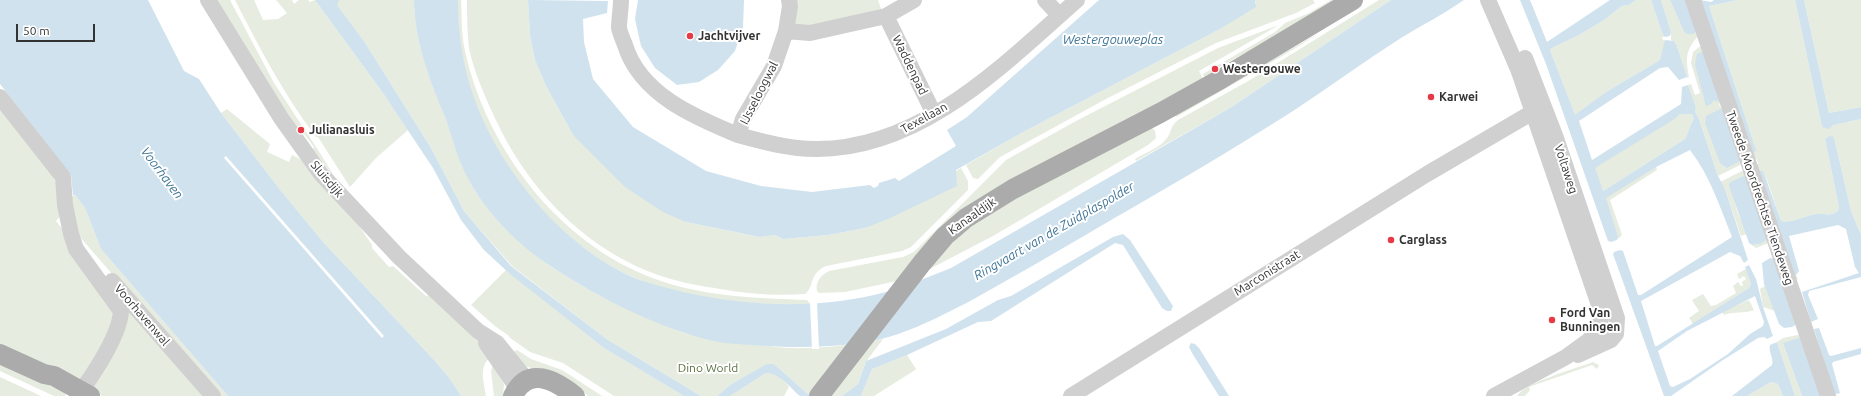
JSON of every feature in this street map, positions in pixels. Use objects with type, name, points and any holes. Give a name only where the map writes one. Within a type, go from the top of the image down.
[{"type":"main road","name":"Kanaaldijk","points":[[819,396],[944,236],[980,207],[1013,189],[1162,119],[1227,76],[1352,0]]},
{"type":"main road","points":[[0,354],[44,374],[54,376],[83,394]]},
{"type":"main road","name":"Sluisdijk","points":[[519,388],[541,378],[552,380],[574,396]]},
{"type":"street","name":"Sluisdijk","points":[[208,0],[281,118],[321,174],[399,257],[478,331],[519,388]]},
{"type":"street","name":"IJsseloogwal","points":[[621,0],[619,29],[629,58],[648,84],[699,119],[738,135],[743,119],[774,66],[786,31],[790,6],[789,0]]},
{"type":"street","points":[[786,31],[810,33],[886,16],[914,0]]},
{"type":"street","points":[[1045,0],[1059,15]]},
{"type":"street","name":"Texellaan","points":[[738,135],[774,145],[816,149],[859,145],[888,137],[920,123],[984,80],[1077,0]]},
{"type":"street","name":"Voltaweg","points":[[1488,0],[1539,117],[1616,318],[1616,334],[1612,340],[1581,355],[1566,358]]},
{"type":"street","name":"Voltaweg","points":[[1498,0],[1537,86],[1539,117],[1601,311],[1601,318],[1596,332],[1588,342],[1566,358]]},
{"type":"street","name":"Tweede Moordrechtse Tiendeweg","points":[[1693,0],[1828,396]]},
{"type":"street","name":"Waddenpad","points":[[886,16],[934,114]]},
{"type":"street","name":"Voorhavenwal","points":[[0,98],[64,177],[65,205],[71,234],[80,256],[121,311],[120,322],[83,394]]},
{"type":"street","name":"Marconistraat","points":[[1070,396],[1427,174],[1466,152],[1477,150],[1514,133],[1539,117]]},
{"type":"street","name":"Voorhavenwal","points":[[71,234],[212,396]]},
{"type":"street","points":[[1499,395],[1566,358]]},
{"type":"green space","points":[[216,0],[230,0],[274,83],[337,181],[313,149],[314,147],[299,127],[297,127],[274,94]]},
{"type":"green space","points":[[235,0],[254,0],[263,20],[278,19],[287,13],[276,0],[292,0],[294,4],[299,0],[308,0],[310,2],[315,0],[408,130],[376,158],[350,187],[318,137],[316,137],[304,121],[283,88]]},
{"type":"green space","name":"Dino World","points":[[333,0],[414,0],[417,30],[424,59],[433,87],[471,185],[493,215],[512,235],[532,252],[577,283],[600,296],[687,334],[788,348],[836,346],[883,339],[865,363],[858,384],[842,396],[810,396],[774,364],[730,385],[717,396],[701,396],[608,340],[512,266],[464,211],[431,148],[364,41]]},
{"type":"green space","points":[[458,0],[461,0],[462,32],[465,51],[476,89],[491,125],[511,160],[535,192],[563,221],[594,247],[628,267],[664,282],[717,294],[807,300],[810,304],[789,305],[719,300],[672,290],[632,277],[604,262],[577,242],[552,220],[508,167],[476,108],[466,78],[462,59],[459,39]]},
{"type":"green space","points":[[467,0],[528,0],[530,36],[535,60],[546,86],[573,135],[686,222],[760,237],[775,235],[783,239],[828,235],[865,228],[961,168],[968,181],[968,190],[911,247],[902,251],[826,266],[820,269],[814,277],[810,288],[805,294],[773,295],[741,292],[692,284],[664,277],[636,266],[610,252],[585,234],[562,214],[542,192],[524,168],[508,143],[494,116],[476,74],[469,48],[467,30]]},
{"type":"green space","points":[[792,0],[878,0],[881,9],[797,30],[791,20]]},
{"type":"green space","points":[[1255,0],[1313,0],[1315,3],[1296,13],[1216,43],[1106,99],[1000,157],[978,179],[973,178],[966,165],[1027,130],[1220,29],[1256,4]]},
{"type":"green space","points":[[1331,0],[1341,0],[1274,41],[1245,53],[1218,68],[1205,79],[1203,74],[1275,32],[1285,23],[1307,14]]},
{"type":"green space","points":[[1379,0],[1391,0],[1230,108],[1136,161],[1135,159],[1164,142],[1173,125],[1178,120],[1250,80]]},
{"type":"green space","points":[[1636,0],[1651,0],[1662,33],[1665,37],[1662,37],[1663,40],[1666,41],[1660,60],[1606,92],[1575,116],[1550,50],[1604,20],[1622,6],[1629,5]]},
{"type":"green space","points":[[1661,0],[1670,0],[1684,32],[1696,30],[1700,33],[1689,49],[1687,63],[1689,77],[1687,78],[1677,46],[1675,42],[1671,40],[1671,32]]},
{"type":"green space","points":[[1700,0],[1756,150],[1709,6],[1738,0],[1795,0],[1822,127],[1861,119],[1861,235],[1851,211],[1834,137],[1825,139],[1839,207],[1836,213],[1815,214],[1791,221],[1781,221],[1764,171],[1794,274],[1798,279],[1795,280],[1752,167],[1758,164],[1757,159],[1753,160]]},
{"type":"green space","points":[[1804,0],[1861,0],[1861,107],[1829,113]]},
{"type":"green space","points":[[1279,25],[1199,71],[1204,81],[1026,177],[897,281],[845,292],[819,293],[817,291],[819,279],[829,271],[903,257],[914,252],[1006,160],[1076,121],[1218,48]]},
{"type":"green space","points":[[1323,31],[1289,52],[1176,117],[1175,115]]},
{"type":"green space","points":[[1699,47],[1702,47],[1721,102],[1719,104],[1720,107],[1723,108],[1742,164],[1718,176],[1699,119],[1695,112],[1696,107],[1688,85],[1691,84],[1695,95],[1700,93],[1691,63],[1693,52]]},
{"type":"green space","points":[[0,106],[50,170],[57,185],[61,215],[56,221],[65,232],[113,305],[116,320],[84,381],[0,348]]},
{"type":"green space","points":[[227,109],[270,144],[267,152],[289,162],[292,155],[300,159],[353,217],[372,245],[372,248],[389,267],[393,266],[426,296],[430,295],[477,338],[491,357],[484,365],[483,370],[486,396],[461,396],[450,379],[435,361],[324,243],[281,191],[221,113]]},
{"type":"green space","points":[[1680,114],[1692,114],[1694,119],[1685,139],[1603,191],[1594,168]]},
{"type":"green space","points":[[1151,127],[1155,131],[1156,138],[1148,145],[993,236],[922,273],[964,231],[997,207]]},
{"type":"green space","points":[[1656,167],[1657,170],[1610,200],[1622,235],[1618,239],[1605,198]]},
{"type":"green space","points":[[1742,171],[1745,171],[1771,242],[1756,248],[1752,245],[1760,244],[1743,176],[1730,182],[1737,211],[1747,234],[1741,236],[1725,189],[1720,182]]},
{"type":"green space","points":[[70,196],[76,196],[85,208],[101,249],[228,396],[218,396],[73,229]]},
{"type":"green space","points":[[80,250],[207,396],[102,396],[93,390],[92,386],[122,328]]},
{"type":"green space","points":[[1746,269],[1751,284],[1749,288],[1693,324],[1689,318],[1699,311],[1692,300],[1703,294],[1711,306],[1716,305],[1736,293],[1733,286],[1738,282],[1741,286],[1743,286],[1742,282],[1746,279],[1744,276],[1739,279],[1737,274]]},
{"type":"green space","points":[[506,270],[604,348],[684,396],[614,396],[563,363],[530,352],[495,326],[471,305]]},
{"type":"green space","points":[[1765,286],[1775,311],[1763,307],[1760,289]]},
{"type":"green space","points":[[1749,300],[1754,310],[1724,315],[1722,312]]},
{"type":"green space","points":[[1803,334],[1826,396],[1783,343],[1802,396],[1795,396],[1777,342],[1783,338]]},
{"type":"green space","points":[[517,350],[531,359],[562,370],[602,396],[588,396],[567,378],[523,365],[511,353]]},
{"type":"green space","points":[[907,355],[916,369],[915,370],[874,396],[861,396],[872,369]]},
{"type":"green space","points":[[0,362],[64,392],[66,396],[54,396],[0,371]]},
{"type":"green space","points":[[1593,362],[1599,365],[1597,369],[1592,365],[1529,387],[1530,390],[1525,396],[1517,396],[1522,391],[1530,386],[1540,381]]},
{"type":"green space","points":[[493,365],[504,384],[503,396],[494,396],[491,371]]},
{"type":"green space","points":[[766,373],[779,377],[789,387],[784,396],[730,396]]},
{"type":"green space","points":[[0,377],[41,396],[0,396]]},
{"type":"green space","points":[[1771,382],[1778,384],[1783,396],[1747,396]]},
{"type":"water","name":"Voorhaven","points":[[0,0],[148,0],[184,71],[199,79],[221,113],[281,191],[324,243],[435,361],[450,379],[461,396],[228,396],[101,249],[85,208],[76,196],[73,195],[71,175],[0,84]]},
{"type":"water","points":[[315,0],[339,0],[337,5],[364,41],[431,148],[464,211],[511,266],[608,340],[701,396],[684,396],[604,348],[510,274],[484,250],[461,220],[433,168],[383,93]]},
{"type":"water","name":"Ringvaart van de Zuidplaspolder","points":[[414,0],[458,0],[461,45],[465,66],[477,106],[486,126],[496,146],[520,182],[547,214],[578,243],[596,256],[632,277],[652,284],[687,293],[734,301],[804,304],[851,299],[884,293],[951,268],[1230,108],[1391,0],[1464,0],[1373,56],[1318,95],[1240,144],[1074,242],[945,314],[889,337],[847,345],[793,347],[719,342],[674,329],[611,302],[572,280],[527,249],[489,211],[470,182],[462,166],[423,56],[416,28]]},
{"type":"water","name":"Westergouweplas","points":[[528,0],[608,1],[607,13],[583,19],[584,42],[593,79],[633,127],[706,171],[761,186],[812,192],[870,185],[874,188],[878,186],[879,183],[895,178],[899,181],[956,146],[947,130],[967,117],[1099,0],[1255,0],[1256,7],[1220,29],[1027,130],[956,170],[957,186],[888,219],[865,228],[828,235],[783,239],[775,235],[760,237],[686,222],[663,212],[625,187],[573,135],[546,86],[535,60],[530,36]]},
{"type":"water","name":"Jachtvijver","points":[[638,0],[744,0],[743,27],[735,51],[718,70],[699,82],[677,85],[655,68],[641,46],[635,19]]},
{"type":"water","points":[[1520,0],[1530,0],[1547,42],[1610,0],[1636,0],[1629,5],[1622,6],[1604,20],[1550,50],[1575,115],[1606,92],[1660,60],[1665,40],[1674,41],[1677,46],[1687,77],[1679,80],[1668,67],[1660,68],[1579,121],[1592,160],[1681,104],[1682,87],[1688,85],[1696,107],[1695,112],[1699,119],[1718,176],[1725,189],[1748,260],[1744,263],[1740,256],[1730,252],[1641,301],[1655,346],[1749,288],[1751,284],[1745,267],[1749,265],[1756,279],[1763,307],[1773,336],[1767,339],[1764,337],[1758,338],[1671,396],[1664,396],[1613,254],[1614,252],[1620,250],[1623,251],[1638,295],[1641,295],[1732,237],[1709,181],[1690,150],[1658,166],[1606,198],[1618,237],[1617,240],[1611,242],[1608,241],[1546,64]],"holes":[[[1680,114],[1692,114],[1694,119],[1685,139],[1603,191],[1595,168],[1673,120]],[[1755,296],[1764,322],[1763,326],[1750,334],[1728,354],[1690,379],[1673,387],[1670,386],[1658,351],[1687,331]]]},
{"type":"water","points":[[1651,0],[1661,0],[1671,32],[1670,36],[1665,37],[1662,33]]},
{"type":"water","points":[[1670,0],[1686,0],[1696,30],[1694,34],[1684,32]]},
{"type":"water","points":[[1700,0],[1711,2],[1714,0],[1738,0],[1709,6],[1756,150],[1754,154]]},
{"type":"water","points":[[1795,0],[1804,0],[1829,113],[1861,107],[1861,119],[1833,125],[1829,129],[1822,127]]},
{"type":"water","points":[[1701,52],[1705,54],[1720,98],[1717,102],[1714,100],[1711,104],[1706,106],[1695,65],[1697,54]]},
{"type":"water","points":[[1720,109],[1725,111],[1741,158],[1738,162],[1727,168],[1720,163],[1705,123],[1706,116]]},
{"type":"water","points":[[1830,136],[1834,137],[1851,211],[1861,235],[1861,277],[1809,291],[1808,295],[1818,319],[1811,322],[1802,292],[1859,273],[1855,267],[1846,229],[1838,225],[1789,236],[1799,271],[1796,275],[1794,274],[1759,171],[1763,171],[1781,221],[1791,221],[1815,214],[1836,213],[1839,207],[1825,139]]},
{"type":"water","points":[[1743,176],[1748,178],[1767,239],[1760,244],[1752,245],[1749,243],[1729,186],[1730,182]]},
{"type":"water","points":[[1123,234],[1130,240],[1173,306],[1171,311],[1167,311],[1162,308],[1123,245],[1115,243],[991,321],[978,322],[907,355],[872,369],[861,396],[842,396],[858,384],[866,361],[946,329],[998,300],[1011,296],[1113,237]]},
{"type":"water","points":[[1770,258],[1775,259],[1798,323],[1792,327],[1784,328],[1779,324],[1764,284],[1762,263]]},
{"type":"water","points":[[1819,328],[1829,355],[1831,356],[1861,348],[1861,354],[1833,362],[1832,364],[1840,393],[1834,393],[1814,329]]},
{"type":"water","points":[[1799,338],[1804,340],[1823,396],[1802,396],[1783,343]]},
{"type":"water","points":[[1777,342],[1795,396],[1783,396],[1778,384],[1771,382],[1747,396],[1732,396],[1772,365],[1770,345]]},
{"type":"water","points":[[1191,343],[1195,344],[1199,348],[1229,396],[1219,396],[1192,353],[1189,347]]},
{"type":"water","points":[[767,364],[774,364],[810,396],[800,396],[776,375],[766,373],[730,396],[717,396],[730,385]]},
{"type":"pier","points":[[226,156],[384,336],[382,338],[224,158]]},
{"type":"pier","points":[[817,302],[819,349],[812,349],[810,303]]},
{"type":"place","name":"Jachtvijver","points":[[690,36]]},
{"type":"place","name":"Westergouwe","points":[[1215,69]]},
{"type":"place","name":"Karwei","points":[[1431,97]]},
{"type":"place","name":"Julianasluis","points":[[301,130]]},
{"type":"place","name":"Carglass","points":[[1391,240]]},
{"type":"place","name":"Ford Van Bunningen","points":[[1552,320]]}]
